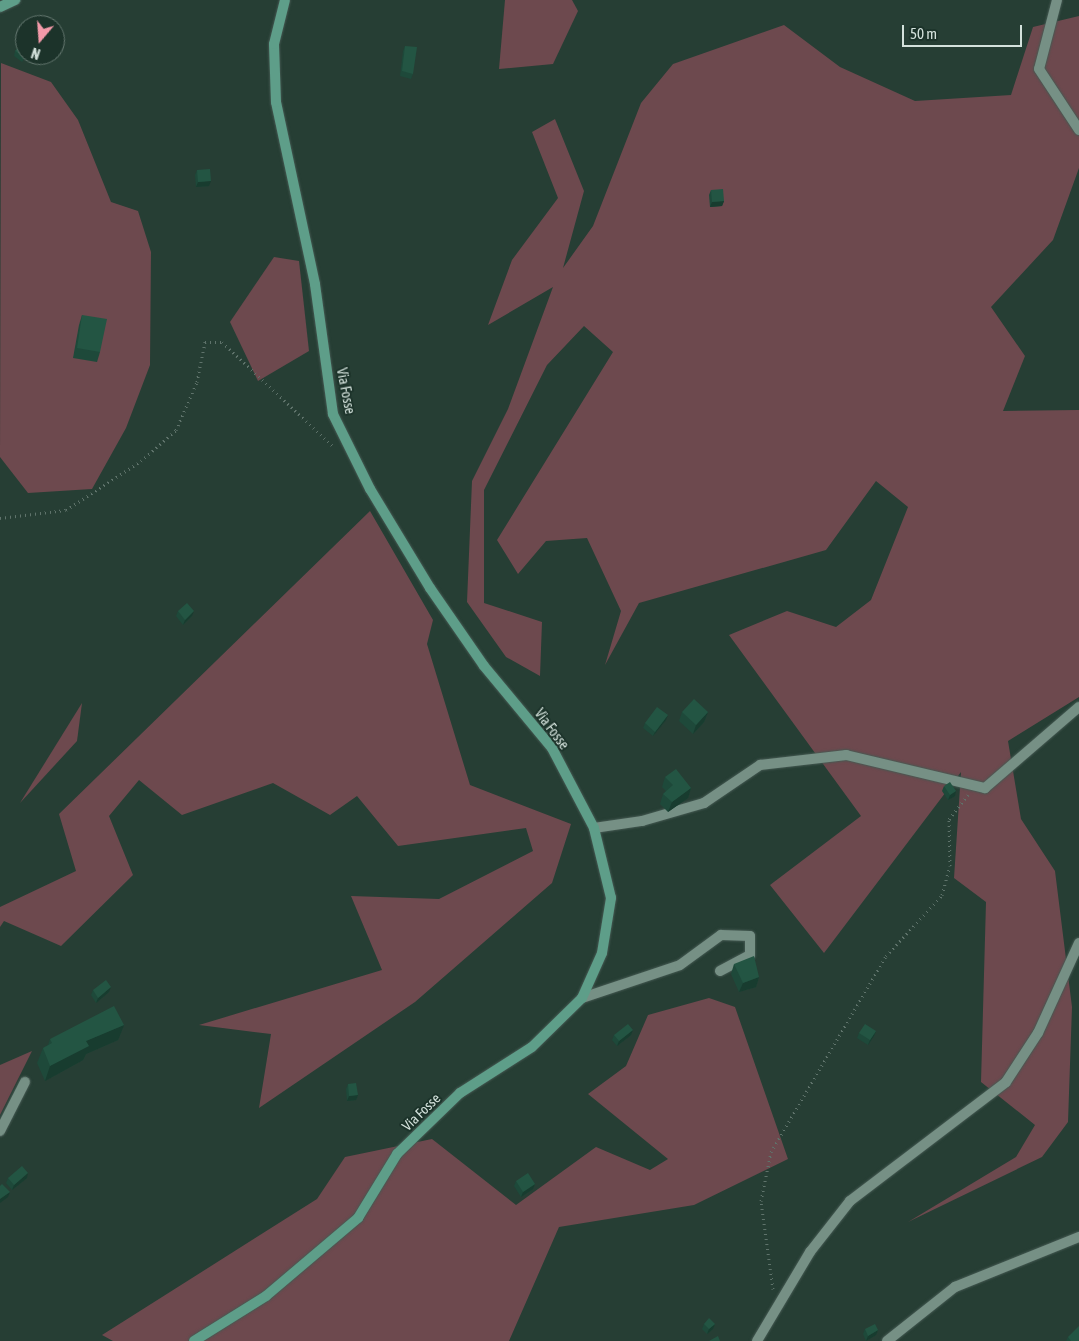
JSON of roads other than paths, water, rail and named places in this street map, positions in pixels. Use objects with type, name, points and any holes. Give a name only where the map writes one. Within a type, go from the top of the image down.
[{"type":"street","points":[[0,7],[15,0]]},
{"type":"street","name":"Via Fosse","points":[[194,1341],[266,1296],[358,1218],[398,1154],[460,1094],[532,1047],[582,998],[602,953],[611,898],[594,828],[552,748],[484,666],[430,588],[370,489],[333,414],[315,284],[276,102],[274,44],[285,0]]},
{"type":"street","points":[[1057,0],[1039,69],[1079,130]]},
{"type":"street","points":[[594,828],[642,821],[704,804],[760,765],[836,756],[985,788],[1079,707]]},
{"type":"street","points":[[582,998],[680,965],[721,934],[750,936],[750,955],[720,971]]},
{"type":"street","points":[[757,1341],[776,1304],[850,1201],[1006,1082],[1038,1033],[1079,943]]},
{"type":"street","points":[[0,1131],[25,1082]]},
{"type":"street","points":[[887,1341],[955,1287],[1079,1237]]}]
